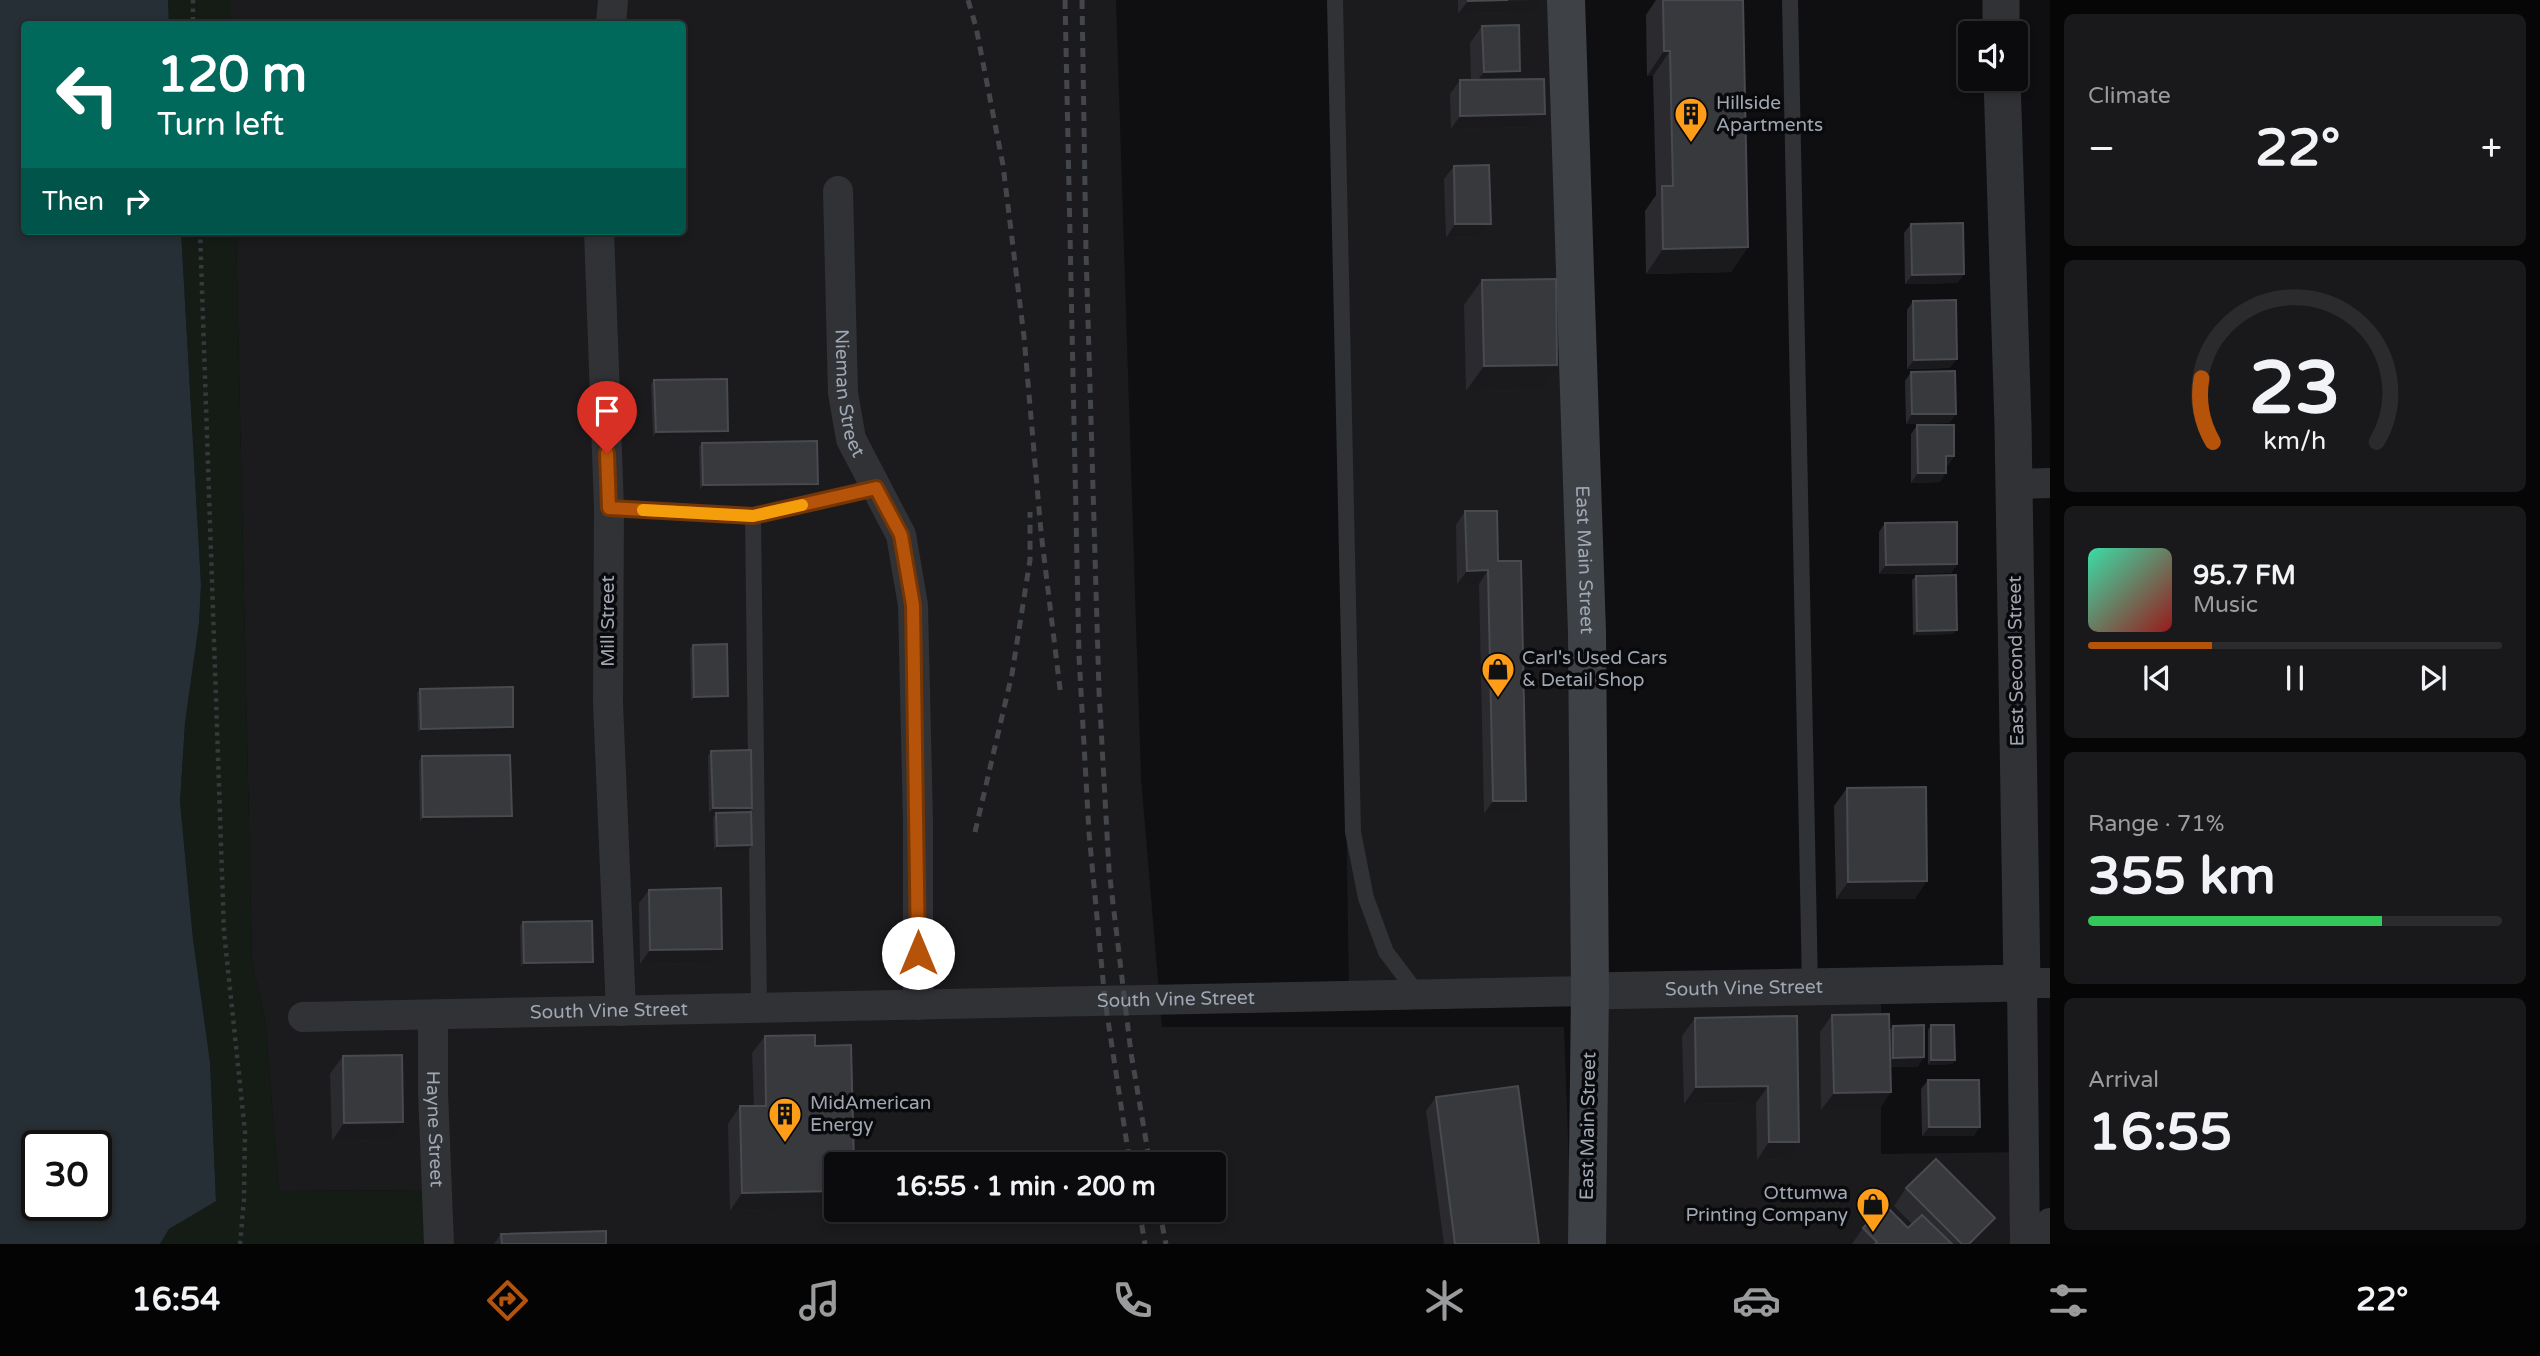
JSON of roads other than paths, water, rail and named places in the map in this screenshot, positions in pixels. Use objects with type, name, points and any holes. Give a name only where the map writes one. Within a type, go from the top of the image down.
[{"type":"main road","name":"East Main Street","points":[[1566,0],[1587,633],[1590,991],[1587,1244]]},
{"type":"street","points":[[611,21],[613,0]]},
{"type":"street","points":[[2001,0],[2001,21]]},
{"type":"street","name":"East Second Street","points":[[2002,91],[2013,484],[2036,983],[2027,1244]]},
{"type":"street","name":"Nieman Street","points":[[838,191],[842,393],[851,439],[901,535],[913,605],[918,822],[918,1005]]},
{"type":"street","name":"Mill Street","points":[[600,235],[609,508],[608,703],[621,1011]]},
{"type":"street","points":[[2013,484],[2050,484]]},
{"type":"street","name":"South Vine Street","points":[[303,1017],[2036,983]]},
{"type":"street","name":"Hayne Street","points":[[433,1015],[439,1244]]},
{"type":"street","points":[[2027,1244],[2050,1223]]},
{"type":"lane","points":[[1335,0],[1353,832],[1366,898],[1386,952],[1419,994]]},
{"type":"lane","points":[[1790,0],[1810,986]]},
{"type":"lane","points":[[609,508],[753,516],[876,488]]},
{"type":"lane","points":[[753,516],[759,1008]]},
{"type":"railway","points":[[968,0],[976,27],[1003,165],[1024,337],[1041,532],[1061,697]]},
{"type":"railway","points":[[1065,0],[1079,656],[1089,833],[1105,1001],[1128,1152]]},
{"type":"railway","points":[[1082,0],[1086,252],[1099,691],[1109,870],[1131,1053],[1148,1152]]},
{"type":"railway","points":[[975,832],[1012,674],[1030,560],[1030,512]]},
{"type":"railway","points":[[1141,1222],[1145,1244]]},
{"type":"railway","points":[[1162,1222],[1166,1244]]},
{"type":"place","name":"Hillside Apartments","points":[[1691,144]]},
{"type":"place","name":"Carl's Used Cars & Detail Shop","points":[[1498,699]]},
{"type":"place","name":"MidAmerican Energy","points":[[785,1144]]},
{"type":"place","name":"Ottumwa Printing Company","points":[[1873,1234]]}]
